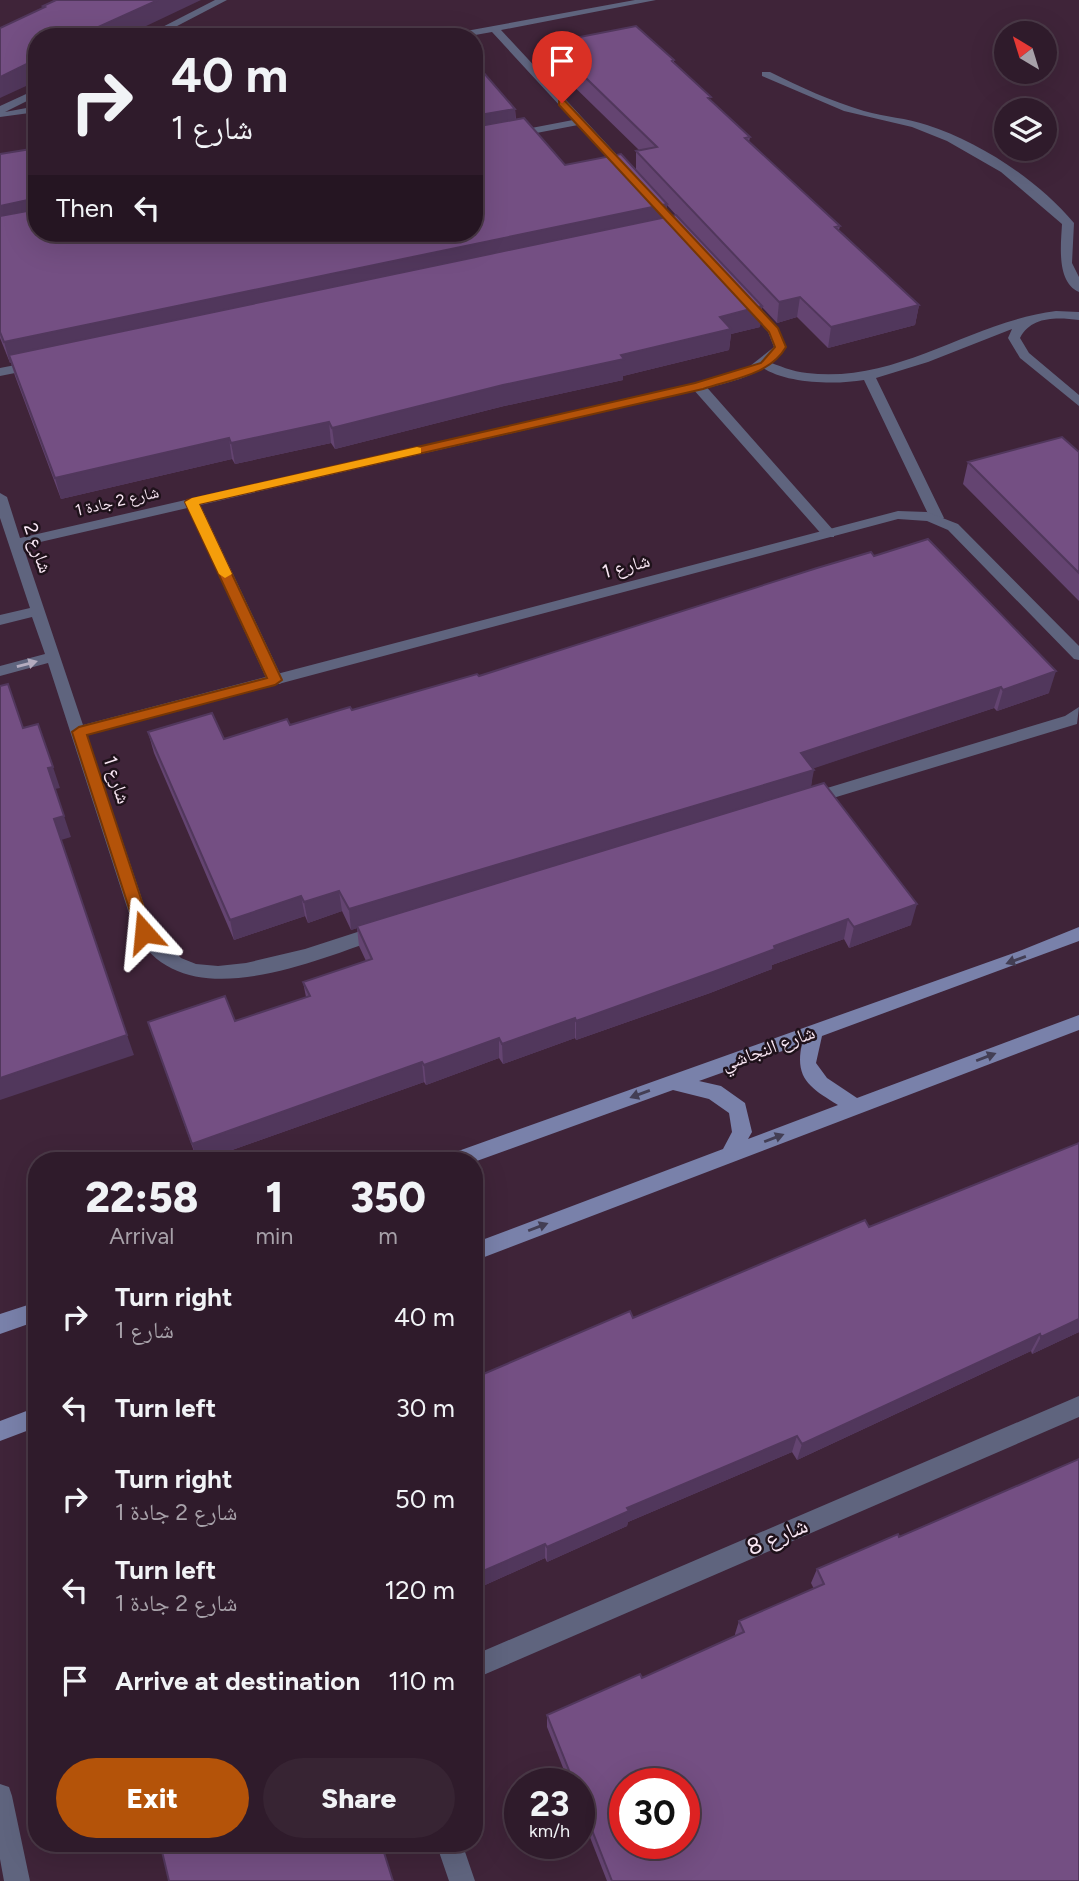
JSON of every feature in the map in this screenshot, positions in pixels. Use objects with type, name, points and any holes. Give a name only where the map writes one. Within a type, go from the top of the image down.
[{"type":"main road","name":"شارع النجاشي","points":[[479,1152],[1079,934]]},
{"type":"main road","points":[[483,1249],[1079,1022]]},
{"type":"main road","points":[[814,1032],[807,1064],[820,1084],[856,1107]]},
{"type":"main road","points":[[672,1083],[714,1092],[738,1110],[742,1132],[730,1155]]},
{"type":"main road","points":[[0,1324],[28,1314]]},
{"type":"main road","points":[[0,1431],[28,1420]]},
{"type":"street","points":[[166,28],[222,0]]},
{"type":"street","points":[[483,31],[651,0]]},
{"type":"street","points":[[494,29],[634,180]]},
{"type":"street","points":[[766,74],[825,102],[863,114],[903,121],[941,134],[1006,169],[1039,194],[1068,223],[1073,245],[1066,263],[1079,288]]},
{"type":"street","points":[[0,110],[28,96]]},
{"type":"street","points":[[0,116],[28,111]]},
{"type":"street","points":[[483,140],[579,122]]},
{"type":"street","points":[[1068,223],[1079,216]]},
{"type":"street","points":[[737,289],[774,331],[780,347],[775,357],[765,365]]},
{"type":"street","points":[[765,365],[803,377],[843,379],[889,373],[1036,316],[1079,316]]},
{"type":"street","points":[[1036,316],[1020,326],[1014,338],[1024,355],[1079,402]]},
{"type":"street","points":[[0,372],[54,361]]},
{"type":"street","name":"شارع 2 جادة 1","points":[[16,543],[698,386],[765,365]]},
{"type":"street","points":[[869,376],[937,518],[953,527],[1079,655]]},
{"type":"street","points":[[698,386],[829,534]]},
{"type":"street","name":"شارع 2","points":[[0,497],[79,732]]},
{"type":"street","points":[[192,502],[275,680]]},
{"type":"street","name":"شارع 1","points":[[402,924],[255,970],[201,974],[175,964],[144,932],[79,732],[898,515],[919,514],[937,518]]},
{"type":"street","points":[[0,620],[39,611]]},
{"type":"street","points":[[0,671],[53,657]]},
{"type":"street","points":[[790,806],[1071,720],[1079,712]]},
{"type":"street","name":"شارع 8","points":[[483,1663],[1079,1406]]},
{"type":"street","points":[[0,1796],[17,1881]]},
{"type":"street","points":[[452,1852],[462,1881]]},
{"type":"building","points":[[56,0],[158,0],[98,27],[101,28],[28,28],[28,63],[0,77],[0,28],[45,7],[43,6]]},
{"type":"building","points":[[636,26],[674,60],[672,61],[711,97],[708,98],[750,137],[745,138],[840,226],[835,227],[919,305],[831,327],[800,297],[779,302],[636,151],[657,147],[556,49],[566,47],[559,41]]},
{"type":"building","points":[[483,72],[515,109],[483,114]]},
{"type":"building","points":[[524,118],[565,165],[621,154],[667,204],[4,342],[0,332],[0,216],[28,211],[28,242],[483,242],[483,125]]},
{"type":"building","points":[[28,149],[28,200],[0,206],[0,154]]},
{"type":"building","points":[[676,215],[762,306],[720,317],[731,329],[621,355],[624,359],[503,385],[332,428],[329,422],[231,443],[229,438],[55,478],[9,355]]},
{"type":"building","points":[[1062,437],[1079,452],[1079,573],[968,462]]},
{"type":"building","points":[[928,539],[1056,671],[801,753],[814,770],[349,909],[339,891],[304,902],[301,896],[230,920],[148,732],[212,713],[224,739],[287,719],[290,725],[350,707],[352,710],[477,674],[479,676],[817,568],[871,552],[874,556]]},
{"type":"building","points":[[8,684],[23,728],[38,724],[53,767],[48,768],[64,816],[54,819],[127,1035],[0,1078],[0,686]]},
{"type":"building","points":[[824,783],[917,904],[854,927],[848,919],[774,946],[775,949],[576,1021],[575,1018],[502,1044],[499,1038],[424,1065],[422,1062],[192,1144],[148,1022],[225,996],[235,1021],[310,996],[303,982],[372,959],[357,926]]},
{"type":"building","points":[[1079,1143],[1079,1319],[1041,1337],[1040,1334],[802,1444],[797,1436],[627,1508],[629,1511],[547,1547],[545,1544],[483,1571],[483,1374],[630,1311],[633,1318],[865,1220],[869,1227]]},
{"type":"building","points":[[1079,1459],[1079,1881],[612,1881],[595,1838],[595,1768],[568,1768],[547,1715],[640,1674],[642,1678],[744,1632],[739,1621],[824,1584],[817,1569],[898,1534],[899,1537]]},
{"type":"building","points":[[162,1852],[384,1852],[393,1881],[169,1881]]},
{"type":"slow traffic","points":[[225,574],[192,502],[417,451]]},
{"type":"route","points":[[144,932],[79,732],[275,680],[192,502],[698,386],[765,365],[775,357],[780,347],[774,331],[562,103]]}]
